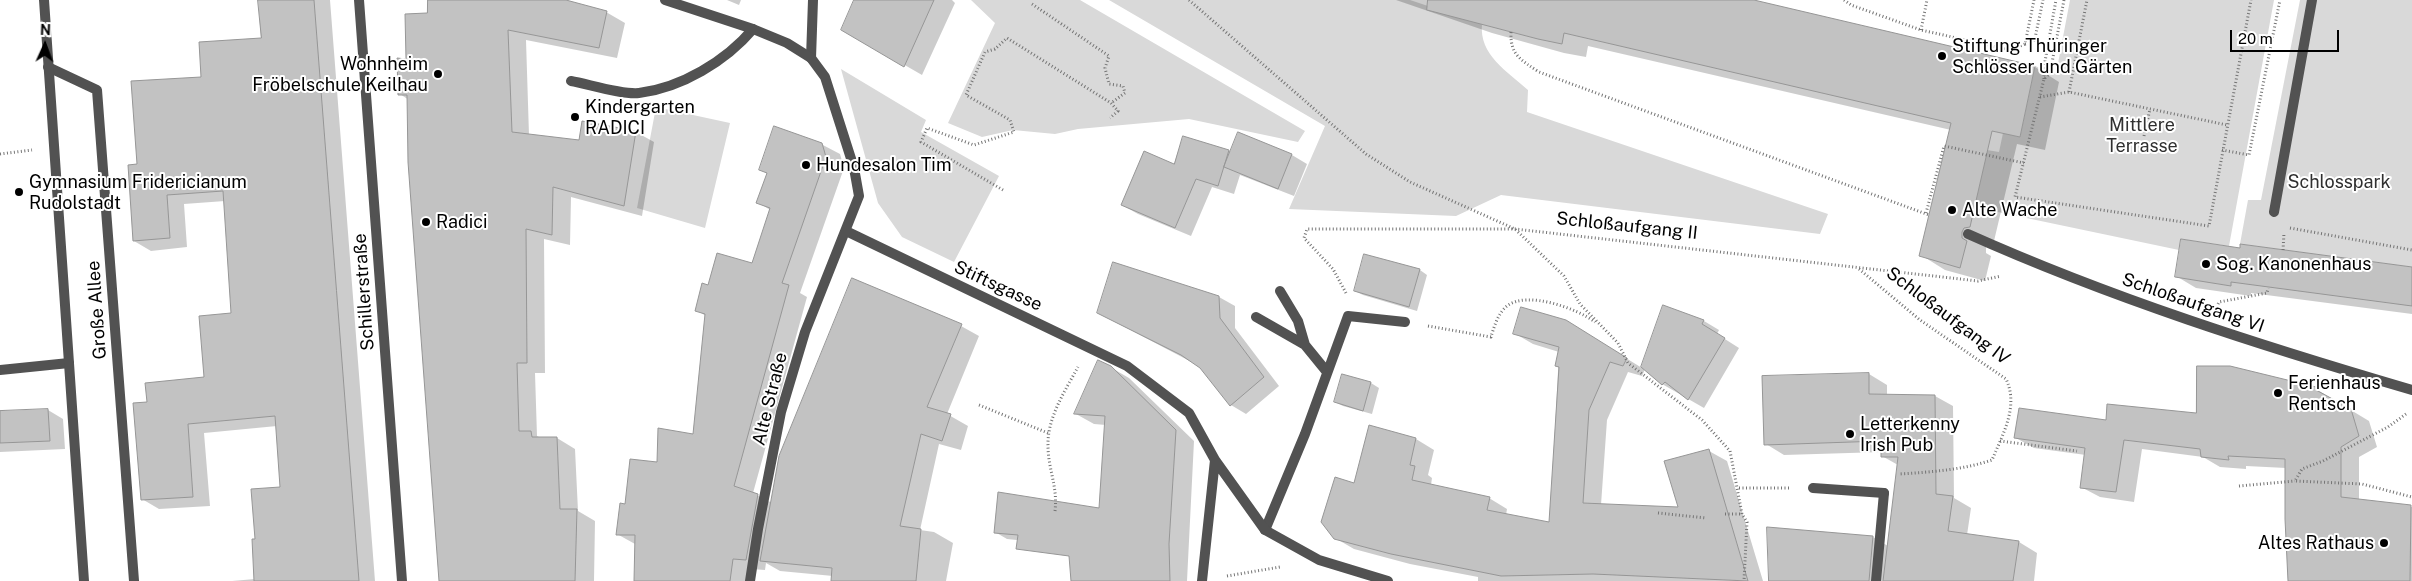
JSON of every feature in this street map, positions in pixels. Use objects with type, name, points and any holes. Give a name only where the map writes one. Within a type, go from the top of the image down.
[{"type":"street","name":"Große Allee","points":[[44,0],[84,581]]},
{"type":"street","name":"Schillerstraße","points":[[359,0],[402,581]]},
{"type":"street","points":[[666,0],[753,29],[787,43],[811,58],[826,77],[854,168],[859,196],[846,231]]},
{"type":"street","points":[[811,58],[813,0]]},
{"type":"street","points":[[2274,212],[2312,0]]},
{"type":"street","points":[[571,81],[637,93],[678,83],[737,48],[753,29]]},
{"type":"street","name":"Große Allee","points":[[48,67],[97,90],[134,581]]},
{"type":"street","name":"Stiftsgasse","points":[[846,231],[1127,366],[1190,413],[1215,460],[1264,530],[1319,560],[1388,581]]},
{"type":"street","name":"Alte Straße","points":[[750,581],[758,529],[781,412],[805,332],[846,231]]},
{"type":"street","name":"Schloßaufgang VI","points":[[1968,234],[2041,267],[2211,327],[2318,363],[2412,390]]},
{"type":"street","points":[[1280,291],[1298,320],[1305,345]]},
{"type":"street","points":[[1264,530],[1305,434],[1348,316],[1405,322]]},
{"type":"street","points":[[1256,317],[1305,345],[1327,372]]},
{"type":"street","points":[[0,370],[69,363]]},
{"type":"street","points":[[1202,581],[1215,460]]},
{"type":"street","points":[[1813,488],[1884,493],[1876,581]]},
{"type":"path","points":[[1189,0],[1366,154],[1410,182],[1515,229],[1564,276],[1580,304],[1618,342],[1628,363],[1702,420],[1730,451],[1739,488],[1742,514],[1747,522],[1744,581]]},
{"type":"path","points":[[1844,0],[1851,5],[1921,30],[2010,50],[2024,44],[2034,43],[2043,0]]},
{"type":"path","points":[[1921,30],[1927,0]]},
{"type":"path","points":[[2024,44],[2034,0]]},
{"type":"path","points":[[2056,0],[2044,67],[2044,79],[2015,198],[2208,226],[2251,0]]},
{"type":"path","points":[[2044,79],[2050,73],[2064,0]]},
{"type":"path","points":[[2070,92],[2087,0]]},
{"type":"path","points":[[2222,150],[2249,155],[2280,0]]},
{"type":"path","points":[[1032,4],[1109,56],[1105,68],[1109,84],[1123,86],[1125,94],[1111,103]]},
{"type":"path","points":[[1511,32],[1511,42],[1518,58],[1539,72],[1928,214],[1944,146],[2024,163]]},
{"type":"path","points":[[1003,190],[921,142],[927,128],[974,146],[1014,132],[1010,120],[966,94],[985,52],[995,49],[1006,38],[1111,103],[1118,111],[1110,118]]},
{"type":"path","points":[[2040,96],[2070,92],[2226,125]]},
{"type":"path","points":[[2144,136],[2150,109]]},
{"type":"path","points":[[2284,227],[2412,250]]},
{"type":"path","name":"Schloßaufgang II","points":[[1348,316],[1348,298],[1333,269],[1304,238],[1307,229],[1515,229],[1978,281],[2041,267]]},
{"type":"path","name":"Schloßaufgang IV","points":[[1859,268],[1920,320],[2006,379],[2012,392],[2010,411],[1992,460],[1975,466],[1934,472],[1893,474]]},
{"type":"path","points":[[2211,327],[2219,302],[2267,293],[2268,288]]},
{"type":"path","points":[[1405,322],[1491,337],[1496,321],[1507,306],[1519,300],[1535,299],[1576,311],[1593,321],[1618,342]]},
{"type":"path","points":[[1055,511],[1057,494],[1048,447],[1048,433],[1060,400],[1089,347]]},
{"type":"path","points":[[979,405],[1048,433]]},
{"type":"path","points":[[2295,481],[2302,469],[2323,461],[2388,427],[2408,412]]},
{"type":"path","points":[[2000,441],[2077,451]]},
{"type":"path","points":[[2239,486],[2295,481],[2362,484],[2412,498]]},
{"type":"path","points":[[1739,488],[1813,488]]},
{"type":"path","points":[[1658,513],[1706,518]]},
{"type":"path","points":[[1725,514],[1742,514]]},
{"type":"path","points":[[1202,581],[1319,560]]},
{"type":"green space","points":[[971,0],[1080,0],[1305,131],[1298,142],[1189,119],[1078,129],[1055,134],[1013,130],[982,137],[948,123],[995,23]]},
{"type":"green space","points":[[1109,0],[1410,0],[1482,24],[1482,35],[1490,53],[1503,69],[1528,90],[1527,112],[1828,214],[1820,234],[1501,195],[1456,216],[1289,209],[1325,126]]},
{"type":"green space","name":"Mittlere Terrasse","points":[[2070,0],[2274,0],[2229,246],[2181,239],[2179,250],[1974,207],[1987,150],[1999,152],[2003,133],[2020,137],[2035,66],[2056,74]]},
{"type":"green space","name":"Schlosspark","points":[[2300,0],[2412,0],[2412,267],[2240,244],[2248,200],[2261,200]]},
{"type":"green space","points":[[841,69],[926,120],[921,132],[999,176],[954,262],[902,237],[878,203]]},
{"type":"green space","points":[[656,107],[730,123],[705,228],[637,208]]},
{"type":"building","points":[[258,0],[314,0],[359,581],[254,581],[252,539],[255,539],[251,489],[280,487],[275,416],[188,424],[193,497],[141,500],[133,403],[147,402],[145,383],[204,377],[199,316],[231,313],[223,191],[167,195],[170,238],[133,241],[128,165],[137,164],[131,81],[201,77],[199,42],[261,38]]},
{"type":"building","points":[[428,0],[566,0],[607,11],[599,48],[508,30],[512,132],[579,140],[582,121],[636,131],[624,206],[553,187],[552,235],[526,229],[527,363],[517,363],[519,431],[531,431],[532,437],[557,437],[560,509],[577,509],[575,581],[439,581],[408,162],[407,95],[398,95],[397,58],[406,59],[405,14],[427,13]]},
{"type":"building","points":[[854,0],[934,0],[904,67],[841,30]]},
{"type":"building","points":[[1428,0],[1754,0],[2035,66],[2020,137],[1992,131],[1970,227],[1964,228],[1962,232],[1962,238],[1967,241],[1960,268],[1919,256],[1951,123],[1564,33],[1562,44],[1538,39],[1427,10]]},
{"type":"building","points":[[774,126],[822,143],[826,157],[782,283],[789,285],[734,486],[758,494],[746,560],[733,559],[730,581],[634,581],[635,535],[616,535],[620,503],[625,504],[630,459],[657,462],[658,428],[693,434],[705,314],[695,311],[702,283],[708,285],[717,253],[752,263],[770,208],[756,203],[767,173],[759,170]]},
{"type":"building","points":[[1238,132],[1292,154],[1278,189],[1224,167]]},
{"type":"building","points":[[1183,136],[1229,150],[1218,186],[1196,179],[1175,228],[1121,205],[1144,151],[1174,164]]},
{"type":"building","points":[[2181,239],[2240,248],[2240,244],[2412,267],[2412,306],[2231,282],[2231,286],[2175,277]]},
{"type":"building","points":[[1364,254],[1420,269],[1409,307],[1354,291]]},
{"type":"building","points":[[1113,262],[1219,296],[1220,318],[1264,377],[1230,406],[1200,368],[1181,355],[1097,313]]},
{"type":"building","points":[[852,278],[962,324],[927,407],[951,414],[942,441],[921,434],[900,526],[921,529],[916,581],[831,581],[832,568],[760,561],[779,456]]},
{"type":"building","points":[[1663,305],[1704,320],[1702,324],[1725,338],[1688,400],[1665,382],[1662,385],[1641,367]]},
{"type":"building","points":[[1521,307],[1566,320],[1627,358],[1623,366],[1610,362],[1589,410],[1583,503],[1678,507],[1664,461],[1709,449],[1748,581],[1593,574],[1501,576],[1391,554],[1334,539],[1321,522],[1335,477],[1354,483],[1369,425],[1416,438],[1410,465],[1415,466],[1412,480],[1490,497],[1487,510],[1549,522],[1559,367],[1555,366],[1559,347],[1513,334]]},
{"type":"building","points":[[1098,360],[1111,366],[1176,430],[1169,544],[1170,581],[1071,581],[1069,556],[1016,549],[1018,535],[994,533],[998,492],[1099,508],[1105,416],[1074,414]]},
{"type":"building","points":[[2197,366],[2230,366],[2316,387],[2316,390],[2351,409],[2359,436],[2341,447],[2341,497],[2411,505],[2410,581],[2288,581],[2285,459],[2228,456],[2229,460],[2201,457],[2200,449],[2124,440],[2116,492],[2080,488],[2085,448],[2014,438],[2019,408],[2106,420],[2107,404],[2196,413]]},
{"type":"building","points":[[1869,373],[1869,394],[1935,395],[1936,494],[1953,496],[1948,531],[2019,541],[2013,581],[1883,581],[1898,457],[1881,457],[1881,441],[1764,445],[1762,376]]},
{"type":"building","points":[[1342,374],[1371,382],[1363,411],[1334,402]]},
{"type":"building","points":[[48,409],[50,441],[0,443],[0,411]]},
{"type":"building","points":[[1767,527],[1873,536],[1869,581],[1769,581]]},
{"type":"place","name":"Stiftung Thüringer Schlösser und Gärten","points":[[1942,56]]},
{"type":"place","name":"Wohnheim Fröbelschule Keilhau","points":[[438,74]]},
{"type":"place","name":"Kindergarten RADICI","points":[[575,117]]},
{"type":"place","name":"Hundesalon Tim","points":[[806,165]]},
{"type":"place","name":"Gymnasium Fridericianum Rudolstadt","points":[[19,192]]},
{"type":"place","name":"Alte Wache","points":[[1952,210]]},
{"type":"place","name":"Radici","points":[[426,222]]},
{"type":"place","name":"Sog. Kanonenhaus","points":[[2206,264]]},
{"type":"place","name":"Ferienhaus Rentsch","points":[[2278,393]]},
{"type":"place","name":"Letterkenny Irish Pub","points":[[1850,434]]},
{"type":"place","name":"Altes Rathaus","points":[[2384,543]]}]
